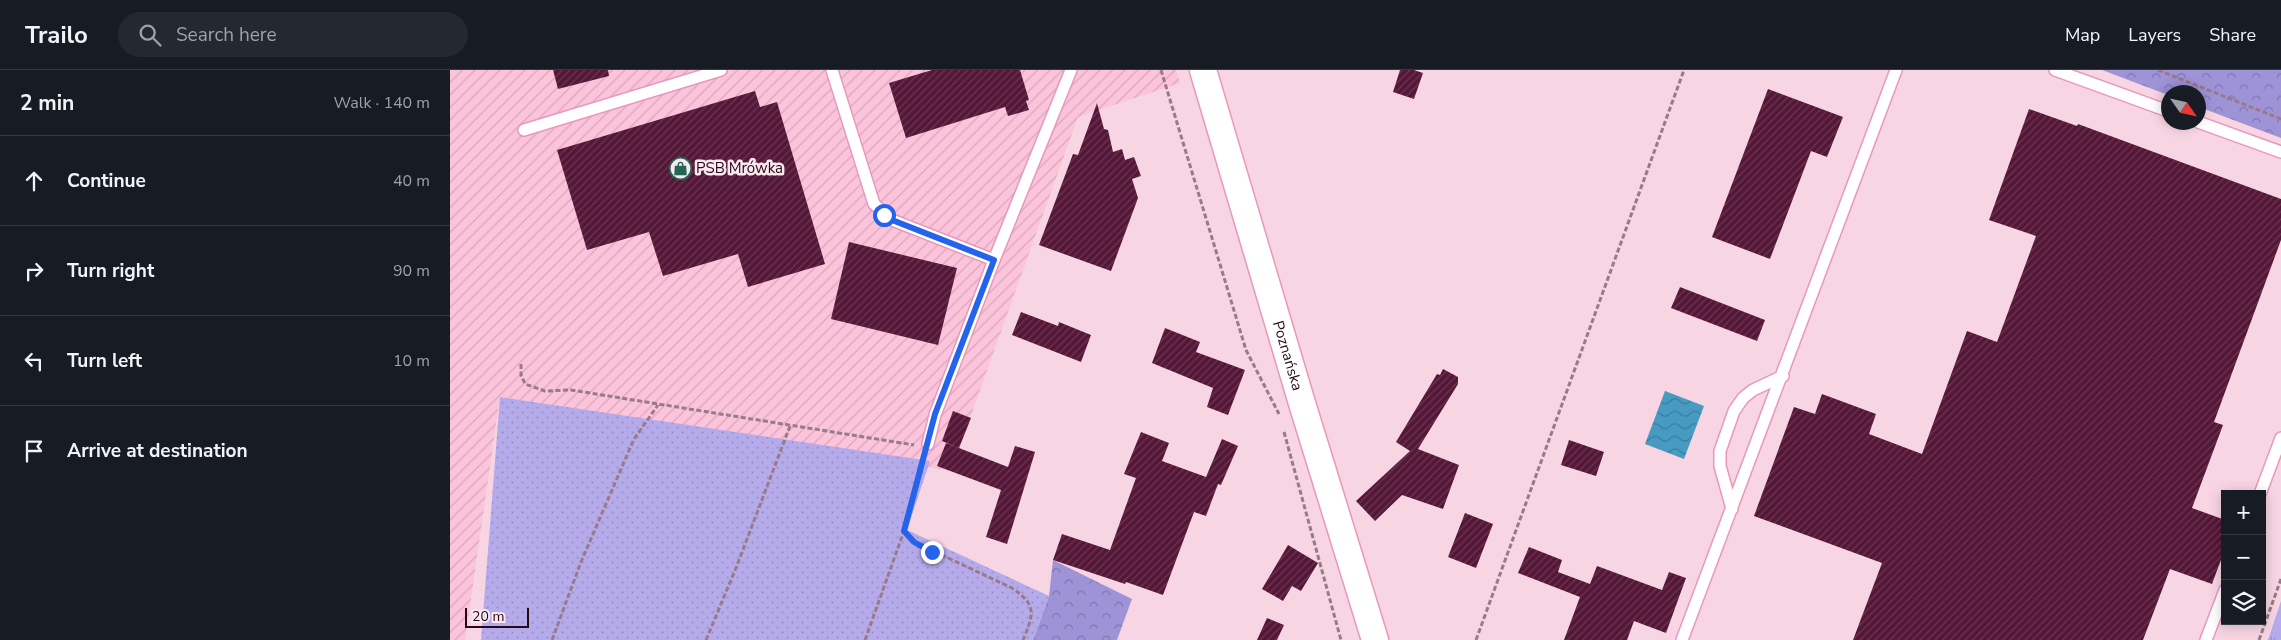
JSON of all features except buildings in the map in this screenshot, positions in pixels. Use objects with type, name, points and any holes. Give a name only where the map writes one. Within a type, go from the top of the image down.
[{"type":"street","name":"Poznańska","points":[[1203,70],[1301,400],[1375,640]]},
{"type":"lane","points":[[524,130],[720,70]]},
{"type":"lane","points":[[832,70],[874,204],[892,220],[994,260]]},
{"type":"lane","points":[[928,444],[935,414],[994,260],[1071,70]]},
{"type":"lane","points":[[1682,640],[1783,376],[1896,70]]},
{"type":"lane","points":[[2055,70],[2161,109]]},
{"type":"lane","points":[[2206,125],[2281,152]]},
{"type":"lane","points":[[1732,509],[1720,466],[1720,451],[1734,411],[1743,398],[1753,390],[1783,376]]},
{"type":"lane","points":[[2262,490],[2281,438]]},
{"type":"lane","points":[[2206,640],[2221,601]]},
{"type":"path","points":[[1161,70],[1246,350],[1279,414],[1341,640]]},
{"type":"path","points":[[1476,640],[1684,70]]},
{"type":"path","points":[[2158,70],[2281,119]]},
{"type":"path","points":[[521,364],[521,375],[525,384],[545,391],[571,390],[907,446],[928,444],[904,531],[865,640]]},
{"type":"path","points":[[552,640],[581,562],[634,438],[658,406]]},
{"type":"path","points":[[706,640],[736,568],[790,426]]},
{"type":"path","points":[[904,531],[914,542],[1012,588],[1026,598],[1032,608],[1031,621],[1023,640]]},
{"type":"path","points":[[2259,640],[2281,579]]},
{"type":"shaded area","points":[[450,70],[1176,70],[1180,83],[1078,117],[951,471],[500,397],[465,640],[450,640]]},
{"type":"green space","points":[[2102,70],[2281,70],[2281,138],[2206,110],[2206,85],[2161,85],[2161,92]]},
{"type":"green space","points":[[500,397],[930,461],[907,530],[1049,596],[1033,640],[481,640]]},
{"type":"green space","points":[[1053,560],[1132,599],[1117,640],[1033,640],[1049,596]]},
{"type":"green space","points":[[2281,601],[2281,640],[2268,640]]},
{"type":"water","points":[[1665,391],[1704,406],[1684,459],[1645,444]]},
{"type":"place","name":"PSB Mrówka","points":[[680,168]]},
{"type":"route","points":[[884,215],[892,220],[994,260],[935,414],[904,531],[914,542],[932,552]]}]
